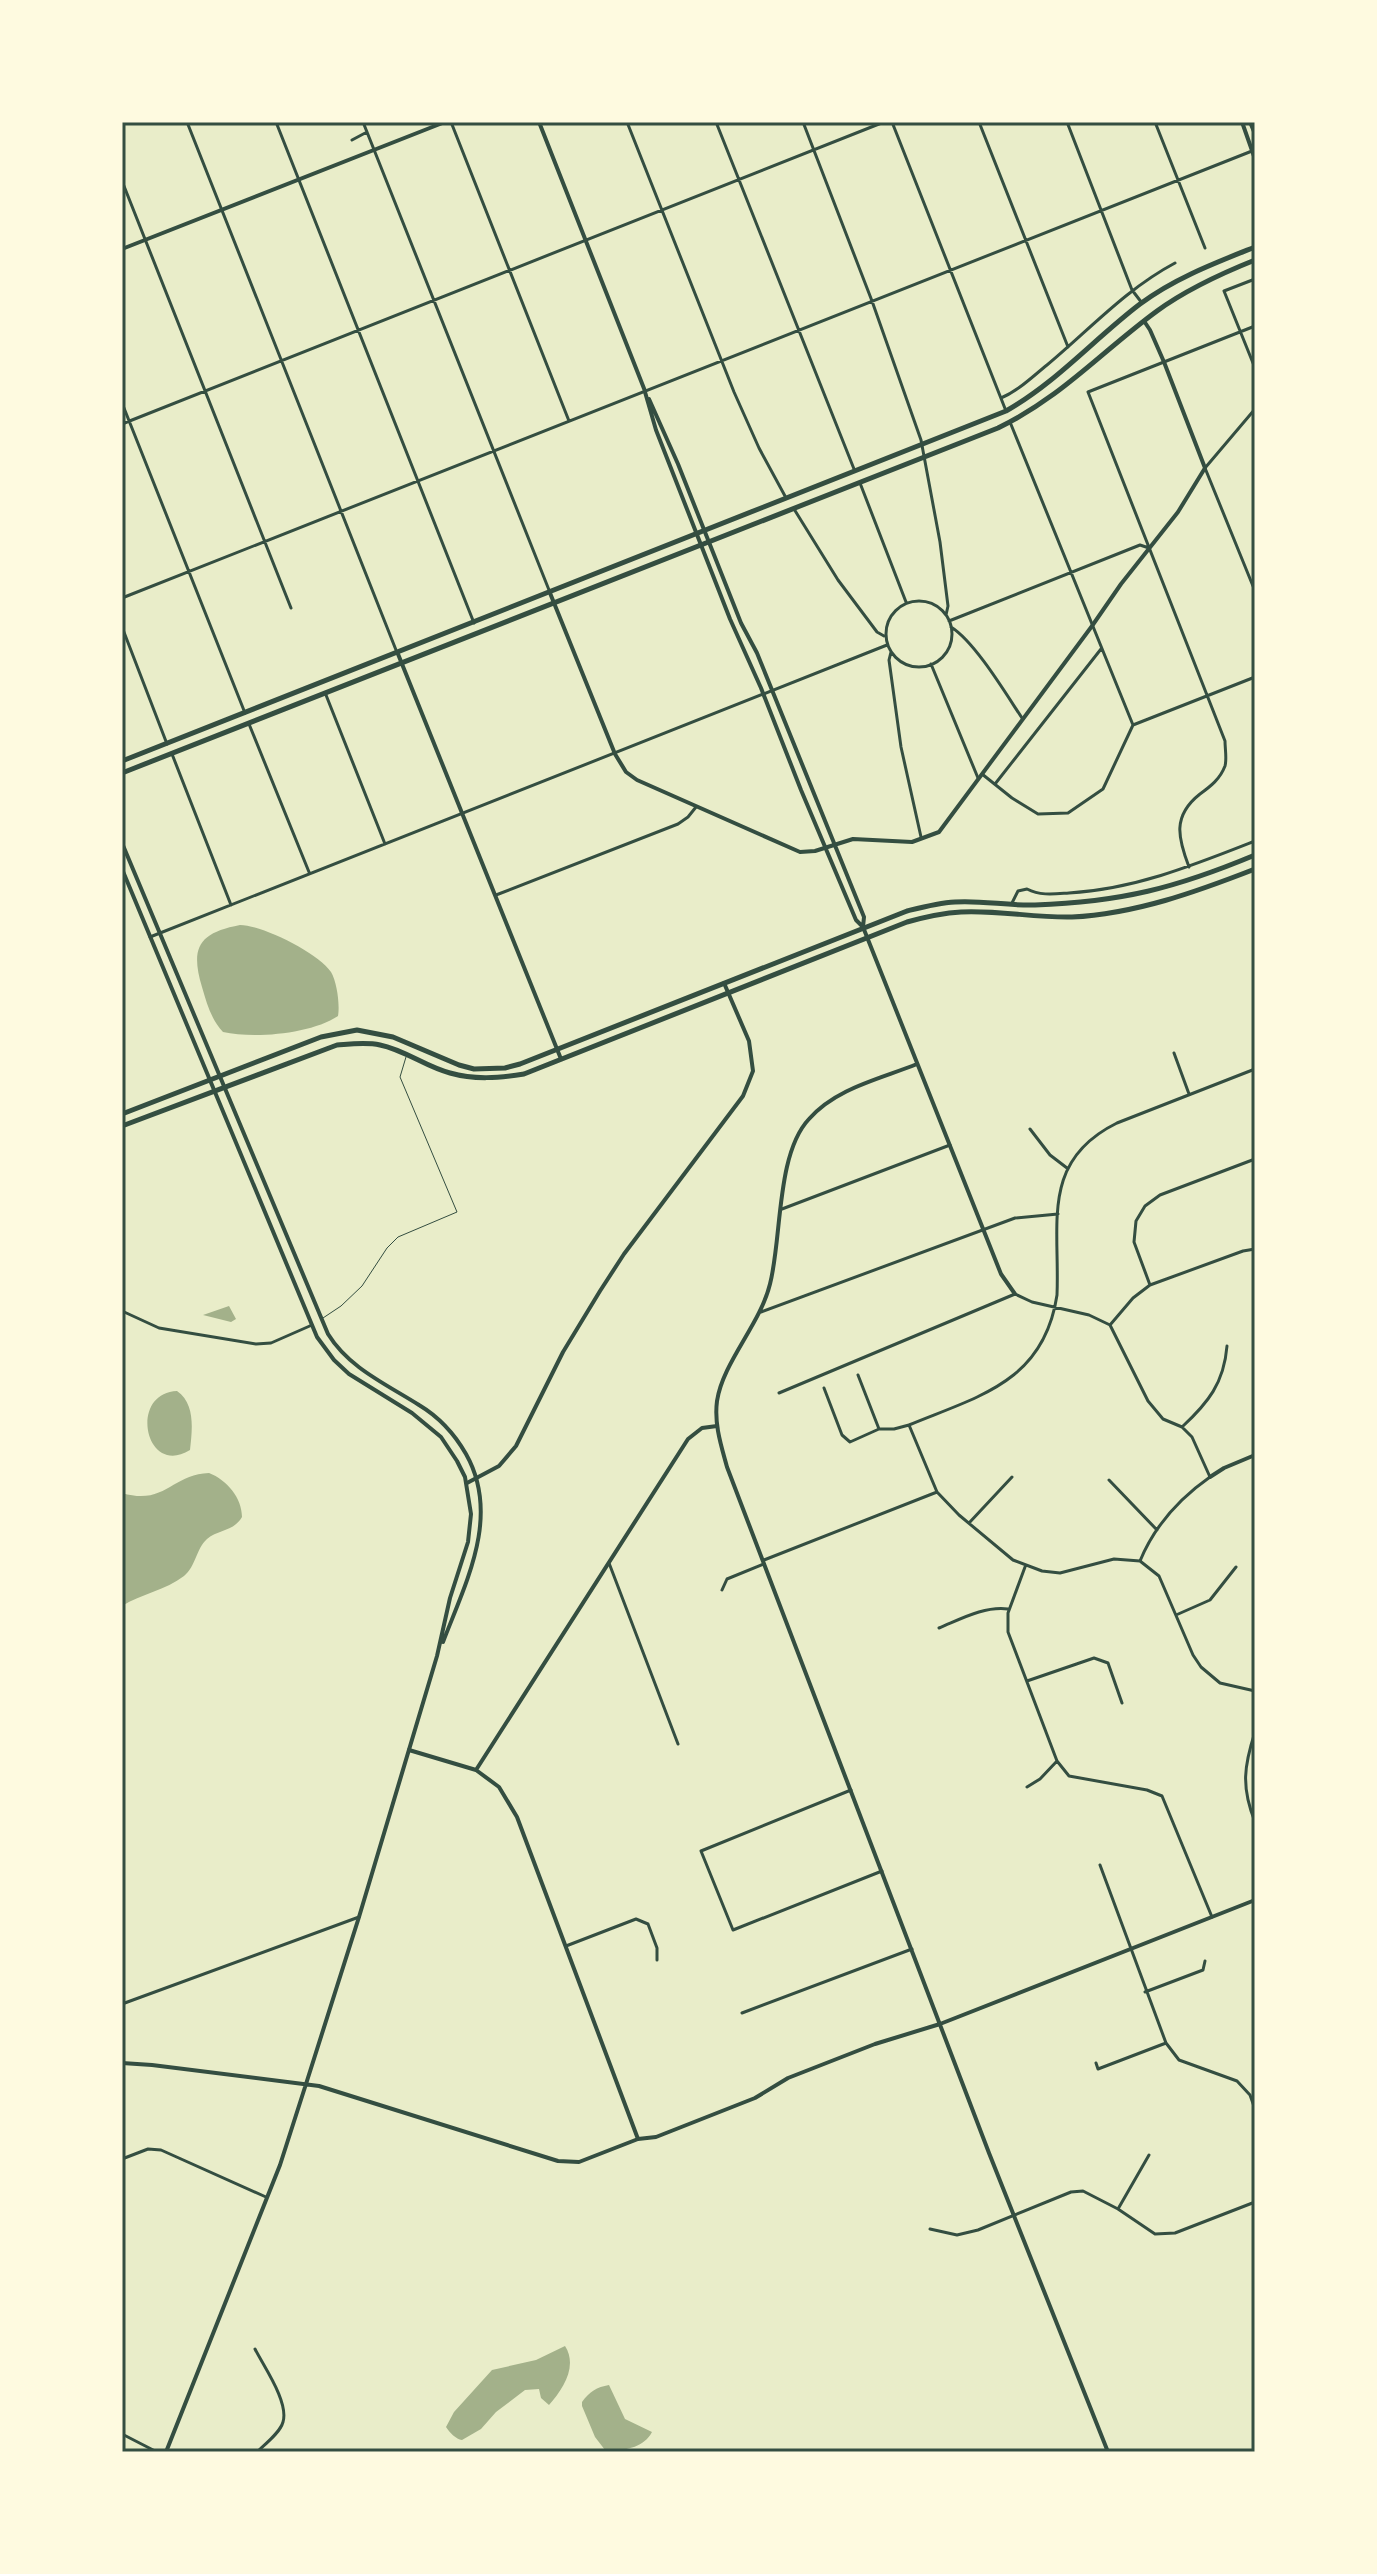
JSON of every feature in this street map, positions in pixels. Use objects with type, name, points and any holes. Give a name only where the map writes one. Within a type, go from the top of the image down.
[{"type":"main road","points":[[122,761],[1006,411],[1059,375],[1142,303],[1186,276],[1255,247]]},
{"type":"main road","points":[[122,773],[1010,422],[1067,386],[1144,321],[1193,288],[1255,260]]},
{"type":"main road","points":[[122,1114],[321,1037],[357,1030],[393,1037],[474,1069],[520,1064],[907,911],[958,901],[1012,905],[1073,904],[1117,899],[1201,877],[1255,855]]},
{"type":"main road","points":[[122,1126],[337,1045],[381,1045],[447,1073],[474,1078],[524,1074],[907,922],[953,913],[1072,917],[1117,911],[1206,888],[1255,869]]},
{"type":"street","points":[[187,122],[561,1059]]},
{"type":"street","points":[[276,122],[474,623]]},
{"type":"street","points":[[363,122],[615,754],[631,776],[800,852],[815,851],[853,839],[902,842],[939,832],[1178,512],[1205,468],[1255,409]]},
{"type":"street","points":[[122,249],[448,122],[569,421]]},
{"type":"street","points":[[539,122],[645,392],[673,451],[864,917],[863,927]]},
{"type":"street","points":[[627,122],[722,361],[759,448],[787,500]]},
{"type":"street","points":[[716,122],[855,473]]},
{"type":"street","points":[[803,122],[872,301],[923,446],[945,578],[946,615]]},
{"type":"street","points":[[122,424],[884,122]]},
{"type":"street","points":[[892,122],[1006,411]]},
{"type":"street","points":[[979,122],[1068,347]]},
{"type":"street","points":[[1067,122],[1132,290],[1142,303]]},
{"type":"street","points":[[1155,122],[1205,248]]},
{"type":"street","points":[[1242,122],[1255,159]]},
{"type":"street","points":[[1250,122],[1255,134]]},
{"type":"street","points":[[352,140],[367,132]]},
{"type":"street","points":[[122,598],[1252,151]]},
{"type":"street","points":[[122,181],[291,608]]},
{"type":"street","points":[[1001,398],[1068,347],[1132,290],[1175,263]]},
{"type":"street","points":[[1255,279],[1224,291],[1255,368]]},
{"type":"street","points":[[1144,321],[1164,362],[1255,591]]},
{"type":"street","points":[[1189,867],[1179,840],[1181,816],[1195,798],[1215,783],[1226,763],[1225,741],[1088,392],[1255,326]]},
{"type":"street","points":[[645,392],[653,423],[721,595],[824,847],[856,920],[863,927],[1001,1274],[1015,1294],[1032,1302],[1089,1315],[1110,1325],[1148,1401],[1163,1419],[1182,1427],[1192,1437],[1210,1477]]},
{"type":"street","points":[[122,403],[245,713]]},
{"type":"street","points":[[1010,422],[1133,725]]},
{"type":"street","points":[[860,483],[906,603]]},
{"type":"street","points":[[794,509],[838,580],[877,632],[886,637]]},
{"type":"street","points":[[949,621],[1140,545],[1149,548]]},
{"type":"street","points":[[928,602],[946,615],[951,627],[951,639],[941,658],[920,667],[899,660],[891,652],[887,645],[886,626],[890,616],[906,603],[928,602]]},
{"type":"street","points":[[122,627],[167,744]]},
{"type":"street","points":[[951,627],[976,653],[1023,719]]},
{"type":"street","points":[[150,937],[887,645]]},
{"type":"street","points":[[995,784],[1102,647]]},
{"type":"street","points":[[891,652],[889,660],[901,747],[922,839]]},
{"type":"street","points":[[931,664],[980,775],[1038,814],[1068,813],[1103,789],[1133,725],[1255,677]]},
{"type":"street","points":[[326,694],[385,844]]},
{"type":"street","points":[[249,724],[310,874]]},
{"type":"street","points":[[172,754],[231,905]]},
{"type":"street","points":[[495,896],[678,824],[696,807]]},
{"type":"street","points":[[1012,905],[1018,891],[1027,889],[1037,895],[1093,891],[1143,882],[1255,841]]},
{"type":"street","points":[[122,843],[320,1319],[334,1344],[348,1360],[445,1425],[464,1450],[476,1479],[482,1514],[478,1545],[437,1656],[359,1917],[268,2197],[166,2452]]},
{"type":"street","points":[[122,869],[323,1346],[344,1369],[437,1433],[454,1455],[467,1483],[470,1533],[450,1598],[437,1656]]},
{"type":"street","points":[[467,1483],[499,1466],[516,1446],[563,1352],[600,1291],[624,1254],[743,1096],[753,1071],[749,1041],[724,983]]},
{"type":"street","points":[[1174,1053],[1189,1094]]},
{"type":"street","points":[[917,1064],[840,1094],[806,1121],[789,1156],[771,1283],[761,1312],[725,1377],[718,1399],[717,1426],[727,1467],[1014,2216],[1108,2452]]},
{"type":"street","points":[[824,1388],[842,1435],[850,1442],[879,1429],[909,1425],[996,1389],[1019,1371],[1040,1345],[1055,1308],[1062,1182],[1067,1168],[1085,1143],[1100,1131],[1255,1069]]},
{"type":"street","points":[[1030,1129],[1050,1155],[1067,1168]]},
{"type":"street","points":[[782,1209],[950,1145]]},
{"type":"street","points":[[1150,1285],[1134,1242],[1136,1221],[1145,1206],[1160,1195],[1255,1159]]},
{"type":"street","points":[[761,1312],[1015,1218],[1058,1214]]},
{"type":"street","points":[[1110,1325],[1133,1298],[1150,1285],[1255,1249]]},
{"type":"street","points":[[779,1393],[1015,1294]]},
{"type":"street","points":[[122,1311],[159,1328],[256,1344],[271,1343],[312,1325]]},
{"type":"street","points":[[1182,1427],[1201,1409],[1215,1389],[1225,1367],[1227,1346]]},
{"type":"street","points":[[858,1375],[879,1429]]},
{"type":"street","points":[[909,1425],[937,1492],[1013,1560],[1025,1566],[1060,1573],[1114,1559],[1140,1561],[1159,1576],[1201,1667],[1220,1683],[1255,1691]]},
{"type":"street","points":[[476,1770],[688,1439],[702,1428],[717,1426]]},
{"type":"street","points":[[1140,1561],[1157,1530],[1183,1499],[1224,1468],[1255,1455]]},
{"type":"street","points":[[969,1523],[1012,1477]]},
{"type":"street","points":[[1109,1480],[1157,1530]]},
{"type":"street","points":[[722,1590],[727,1579],[764,1562],[937,1492]]},
{"type":"street","points":[[609,1563],[678,1744]]},
{"type":"street","points":[[1025,1566],[1009,1609],[1008,1632],[1057,1761],[1069,1776],[1147,1790],[1162,1796],[1212,1917]]},
{"type":"street","points":[[1176,1615],[1210,1600],[1236,1567]]},
{"type":"street","points":[[939,1628],[984,1610],[1009,1609]]},
{"type":"street","points":[[1027,1681],[1094,1658],[1108,1663],[1122,1703]]},
{"type":"street","points":[[1255,1732],[1244,1775],[1247,1802],[1255,1822]]},
{"type":"street","points":[[409,1750],[476,1770],[499,1787],[517,1817],[638,2139]]},
{"type":"street","points":[[1027,1787],[1040,1779],[1057,1761]]},
{"type":"street","points":[[851,1790],[701,1851],[733,1930],[882,1871]]},
{"type":"street","points":[[1100,1865],[1166,2043],[1179,2060],[1237,2081],[1250,2095],[1255,2109]]},
{"type":"street","points":[[122,2063],[306,2084],[362,2098],[559,2161],[579,2162],[638,2139],[656,2137],[755,2098],[788,2078],[875,2044],[940,2024],[1255,1900]]},
{"type":"street","points":[[122,2004],[359,1917]]},
{"type":"street","points":[[566,1946],[636,1919],[648,1924],[657,1948],[657,1960]]},
{"type":"street","points":[[742,2013],[912,1949]]},
{"type":"street","points":[[1145,1992],[1203,1970],[1205,1961]]},
{"type":"street","points":[[1096,2063],[1098,2069],[1166,2043]]},
{"type":"street","points":[[122,2159],[148,2149],[161,2150],[268,2197]]},
{"type":"street","points":[[1118,2209],[1149,2155]]},
{"type":"street","points":[[930,2229],[957,2235],[978,2230],[1071,2192],[1083,2191],[1118,2209],[1155,2234],[1175,2233],[1255,2202]]},
{"type":"street","points":[[255,2349],[282,2402],[283,2422],[257,2452]]},
{"type":"street","points":[[122,2434],[157,2452]]},
{"type":"lane","points":[[320,1319],[341,1306],[362,1286],[398,1237],[457,1212],[400,1077],[406,1055]]},
{"type":"shaded area","points":[[240,925],[275,935],[324,965],[335,982],[338,1016],[298,1031],[250,1035],[223,1032],[212,1017],[206,999],[197,962],[198,952],[201,944],[215,932]]},
{"type":"shaded area","points":[[229,1306],[236,1319],[231,1322],[203,1315]]},
{"type":"shaded area","points":[[177,1391],[190,1410],[191,1435],[190,1450],[175,1456],[162,1453],[153,1444],[148,1432],[148,1418],[152,1405],[162,1395]]},
{"type":"shaded area","points":[[209,1473],[232,1490],[242,1517],[234,1525],[207,1539],[184,1576],[122,1606],[122,1493],[149,1496],[186,1478]]},
{"type":"shaded area","points":[[565,2346],[570,2361],[567,2377],[549,2405],[541,2398],[539,2389],[525,2390],[496,2412],[481,2429],[462,2440],[446,2427],[454,2412],[492,2370],[536,2360]]},
{"type":"shaded area","points":[[609,2385],[625,2419],[652,2432],[638,2445],[605,2450],[595,2437],[582,2402],[594,2390]]}]
